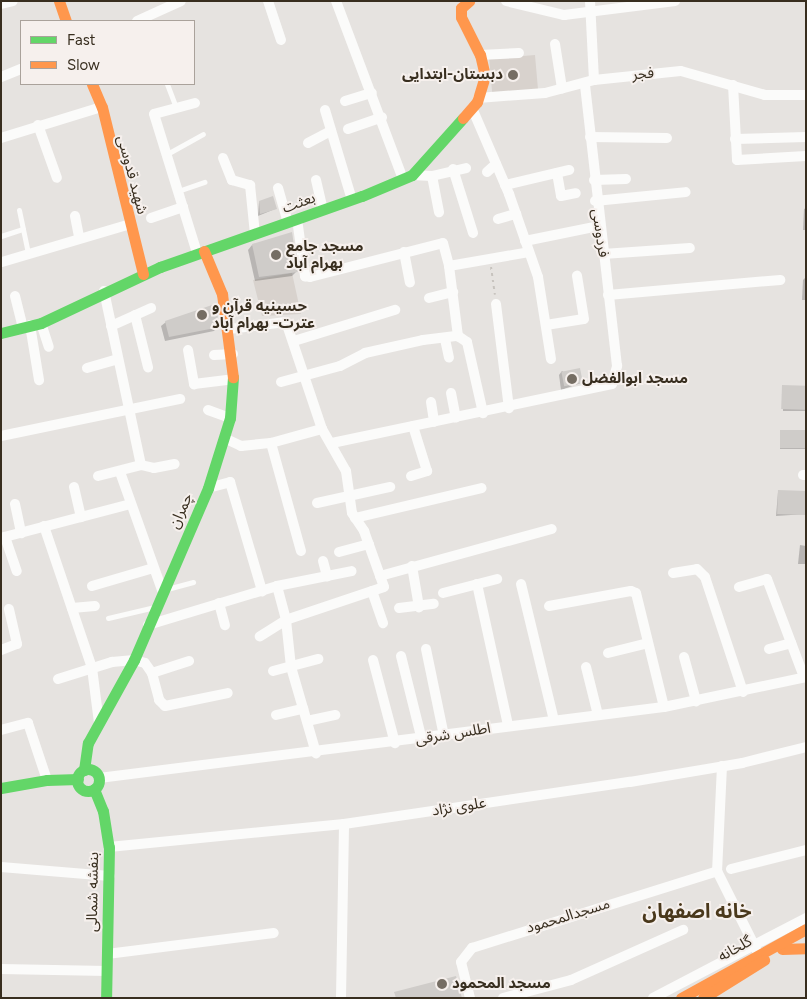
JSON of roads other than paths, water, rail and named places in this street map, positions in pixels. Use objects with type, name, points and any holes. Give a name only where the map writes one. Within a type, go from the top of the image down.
[{"type":"street","points":[[1,4],[13,1]]},
{"type":"street","points":[[59,1],[66,20]]},
{"type":"street","points":[[139,20],[181,1]]},
{"type":"street","points":[[268,1],[281,40]]},
{"type":"street","points":[[336,1],[407,177],[432,176],[466,168]]},
{"type":"street","name":"بعثت","points":[[1,333],[31,325],[143,274],[352,200],[407,177],[475,103],[485,76],[480,55],[461,17],[461,8],[469,1]]},
{"type":"street","points":[[506,1],[564,15],[591,6],[675,1]]},
{"type":"street","name":"فردوسی","points":[[509,408],[612,384],[617,366],[596,201],[590,137],[591,6]]},
{"type":"street","points":[[555,44],[562,88]]},
{"type":"street","points":[[480,55],[519,53]]},
{"type":"street","points":[[1,76],[20,69]]},
{"type":"street","name":"فجر","points":[[475,103],[562,88],[589,81],[681,71],[765,95],[806,95]]},
{"type":"street","name":"شهید قدوسی","points":[[92,85],[102,107],[143,274]]},
{"type":"street","points":[[733,85],[735,139],[739,160],[806,156]]},
{"type":"street","points":[[345,101],[372,93]]},
{"type":"street","points":[[195,103],[154,114],[183,207],[201,252]]},
{"type":"street","points":[[475,103],[538,278],[552,359]]},
{"type":"street","points":[[1,138],[38,125],[102,107]]},
{"type":"street","points":[[325,110],[352,200]]},
{"type":"street","points":[[348,129],[382,117]]},
{"type":"street","points":[[38,125],[57,178]]},
{"type":"street","points":[[308,142],[331,131]]},
{"type":"street","points":[[590,137],[667,138]]},
{"type":"street","points":[[735,139],[806,137]]},
{"type":"street","points":[[223,158],[232,180],[250,185],[255,234]]},
{"type":"street","points":[[486,172],[496,164]]},
{"type":"street","points":[[453,170],[472,234]]},
{"type":"street","points":[[505,185],[569,170]]},
{"type":"street","points":[[557,173],[561,196],[576,193]]},
{"type":"street","points":[[432,176],[439,212]]},
{"type":"street","points":[[316,180],[323,210]]},
{"type":"street","points":[[594,180],[626,180]]},
{"type":"street","points":[[278,188],[293,221],[305,276],[442,243],[450,266],[458,336]]},
{"type":"street","points":[[596,201],[686,192]]},
{"type":"street","points":[[151,218],[183,207]]},
{"type":"street","points":[[498,219],[516,214]]},
{"type":"street","points":[[75,216],[79,237]]},
{"type":"street","points":[[2,262],[79,237],[130,224]]},
{"type":"street","points":[[525,241],[599,226]]},
{"type":"street","points":[[603,254],[690,248]]},
{"type":"street","name":"چمران","points":[[81,774],[88,743],[134,660],[162,590],[208,488],[230,418],[233,354],[229,329],[222,294],[201,252]]},
{"type":"street","points":[[404,252],[410,282]]},
{"type":"street","points":[[450,266],[529,252]]},
{"type":"street","points":[[546,325],[584,319],[577,276]]},
{"type":"street","points":[[608,295],[780,280]]},
{"type":"street","points":[[104,291],[141,465]]},
{"type":"street","points":[[429,298],[453,292]]},
{"type":"street","points":[[15,296],[31,325],[49,347]]},
{"type":"street","points":[[332,443],[509,408],[496,304]]},
{"type":"street","points":[[111,326],[151,308]]},
{"type":"street","points":[[294,341],[395,310]]},
{"type":"street","points":[[135,315],[148,367]]},
{"type":"street","points":[[229,329],[286,322],[294,341],[322,429],[332,443],[346,471],[355,518],[368,544],[384,588],[286,620],[260,636]]},
{"type":"street","points":[[31,325],[39,380]]},
{"type":"street","points":[[281,382],[340,366],[365,352],[423,340],[458,336],[467,342],[483,413]]},
{"type":"street","points":[[445,338],[449,358]]},
{"type":"street","points":[[188,350],[194,384],[233,379]]},
{"type":"street","points":[[214,355],[233,354]]},
{"type":"street","points":[[87,368],[118,359]]},
{"type":"street","points":[[451,393],[456,418]]},
{"type":"street","points":[[1,436],[180,399]]},
{"type":"street","points":[[431,402],[434,422]]},
{"type":"street","points":[[208,410],[230,418]]},
{"type":"street","points":[[411,476],[427,471],[413,426]]},
{"type":"street","points":[[224,438],[241,446],[271,443],[322,429]]},
{"type":"street","points":[[271,443],[301,551]]},
{"type":"street","points":[[98,476],[120,472],[141,465],[154,468],[175,464]]},
{"type":"street","points":[[120,472],[162,590]]},
{"type":"street","points":[[208,488],[230,482],[262,591]]},
{"type":"street","points":[[74,487],[81,517]]},
{"type":"street","points":[[317,503],[390,487]]},
{"type":"street","points":[[355,518],[482,488]]},
{"type":"street","points":[[15,504],[21,533]]},
{"type":"street","points":[[17,571],[3,537],[131,504]]},
{"type":"street","points":[[44,526],[92,668],[99,724]]},
{"type":"street","points":[[380,576],[552,529]]},
{"type":"street","points":[[339,552],[368,544]]},
{"type":"street","points":[[323,561],[327,576]]},
{"type":"street","points":[[412,566],[419,607]]},
{"type":"street","points":[[92,586],[154,568]]},
{"type":"street","points":[[673,573],[697,569],[705,577],[743,692]]},
{"type":"street","points":[[148,625],[276,586],[352,571]]},
{"type":"street","points":[[442,593],[497,579]]},
{"type":"street","points":[[739,587],[767,579],[805,677]]},
{"type":"street","points":[[477,584],[508,725]]},
{"type":"street","points":[[521,584],[554,720]]},
{"type":"street","points":[[276,586],[286,620],[292,667],[316,753]]},
{"type":"street","points":[[372,591],[383,623]]},
{"type":"street","points":[[549,606],[631,591],[638,597],[664,707]]},
{"type":"street","points":[[219,603],[225,625]]},
{"type":"street","points":[[399,608],[434,604]]},
{"type":"street","points":[[72,608],[95,606]]},
{"type":"street","points":[[1,650],[18,644],[9,609]]},
{"type":"street","points":[[608,653],[648,643]]},
{"type":"street","points":[[768,649],[791,643]]},
{"type":"street","points":[[426,649],[444,736]]},
{"type":"street","points":[[401,656],[422,740]]},
{"type":"street","points":[[684,657],[696,701]]},
{"type":"street","points":[[273,671],[318,659]]},
{"type":"street","points":[[58,679],[92,668],[134,660],[145,663],[152,673],[159,700],[165,706],[228,693]]},
{"type":"street","points":[[373,660],[395,743]]},
{"type":"street","points":[[152,673],[189,661]]},
{"type":"street","points":[[586,666],[598,715]]},
{"type":"street","name":"اطلس شرقی","points":[[96,784],[422,740],[508,725],[664,707],[743,692],[805,677]]},
{"type":"street","points":[[276,715],[303,709]]},
{"type":"street","points":[[307,721],[335,715]]},
{"type":"street","points":[[1,730],[28,722],[47,780]]},
{"type":"street","name":"علوی نژاد","points":[[109,847],[344,824],[722,766],[806,747]]},
{"type":"street","points":[[722,766],[717,871],[756,950]]},
{"type":"street","points":[[1,788],[94,770],[96,784],[82,788],[81,774]]},
{"type":"street","name":"بنفشه شمالی","points":[[96,784],[109,847],[110,876],[106,998]]},
{"type":"street","points":[[340,998],[344,824]]},
{"type":"street","points":[[730,869],[806,850]]},
{"type":"street","points":[[1,867],[110,876]]},
{"type":"street","name":"مسجدالمحمود","points":[[470,998],[461,962],[472,948],[717,871]]},
{"type":"street","points":[[653,998],[756,950],[806,918]]},
{"type":"street","name":"گلخانه","points":[[681,998],[756,950],[806,929]]},
{"type":"street","points":[[503,998],[571,980],[683,930]]},
{"type":"street","points":[[107,954],[274,933]]},
{"type":"street","name":"گلخانه","points":[[703,998],[782,949],[806,938]]},
{"type":"street","points":[[782,949],[806,948]]},
{"type":"street","points":[[1,969],[107,971]]},
{"type":"lane","points":[[167,85],[176,108]]},
{"type":"lane","points":[[166,154],[203,134]]},
{"type":"lane","points":[[178,192],[204,182]]},
{"type":"lane","points":[[18,210],[28,253]]},
{"type":"lane","points":[[1,236],[23,229]]},
{"type":"lane","points":[[162,590],[193,582]]},
{"type":"lane","points":[[108,618],[155,607]]},
{"type":"place","name":"دبستان-ابتدایی","points":[[513,75]]},
{"type":"place","name":"مسجد جامع بهرام آباد","points":[[276,255]]},
{"type":"place","name":"حسینیه قرآن و عترت- بهرام آباد","points":[[202,315]]},
{"type":"place","name":"مسجد ابوالفضل","points":[[572,379]]},
{"type":"place","name":"مسجد المحمود","points":[[442,984]]},
{"type":"district","name":"خانه اصفهان","points":[[697,911]]}]
